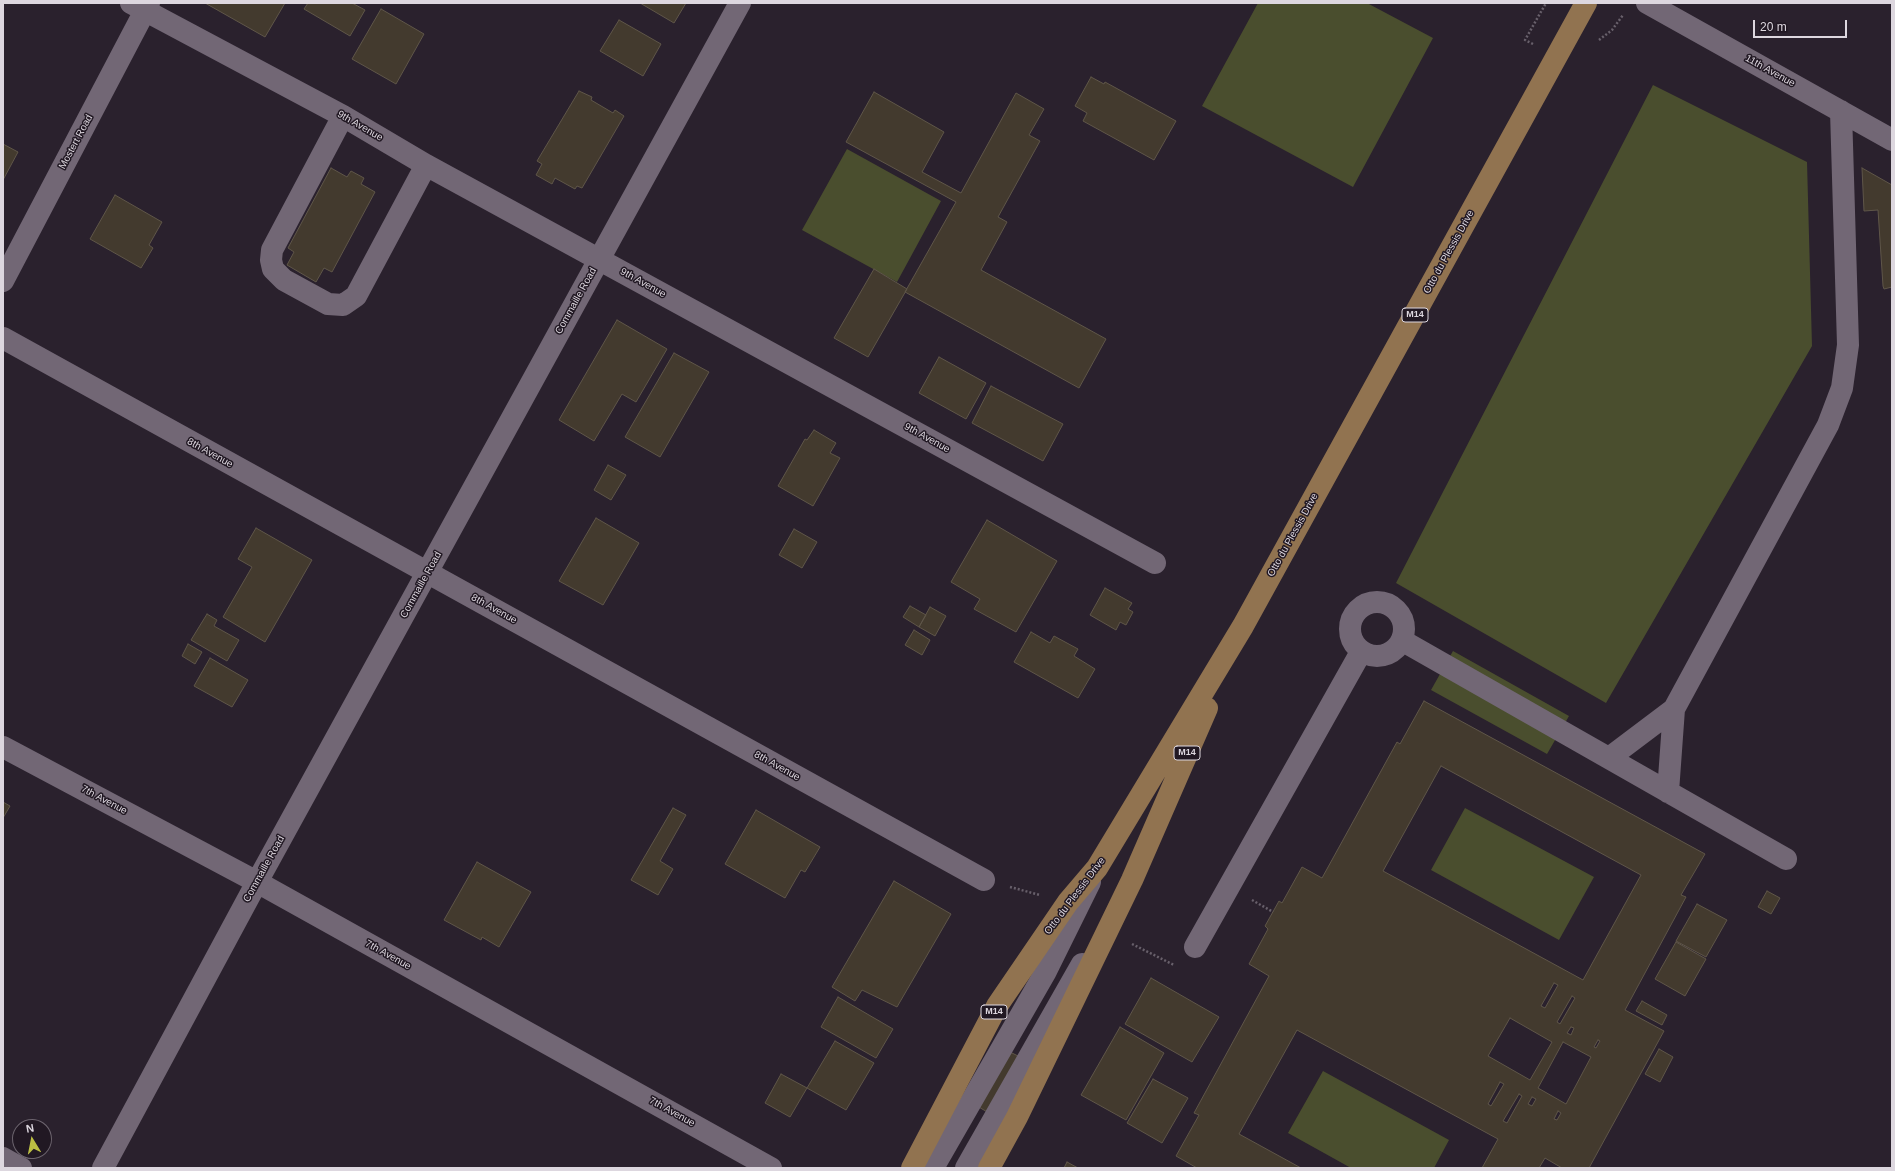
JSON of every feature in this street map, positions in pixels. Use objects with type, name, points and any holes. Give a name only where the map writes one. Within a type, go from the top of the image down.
[{"type":"main road","name":"Otto du Plessis Drive","points":[[912,1168],[997,1006],[1068,902],[1097,868],[1243,626],[1586,3]]},
{"type":"main road","name":"Otto du Plessis Drive","points":[[989,1168],[1017,1117],[1132,880],[1243,626]]},
{"type":"street","name":"Commaille Road","points":[[103,1168],[257,882],[740,3]]},
{"type":"street","name":"11th Avenue","points":[[1647,3],[1892,140]]},
{"type":"street","name":"9th Avenue","points":[[142,6],[343,116],[426,165],[1155,563]]},
{"type":"street","name":"Mostert Road","points":[[3,281],[142,6]]},
{"type":"street","points":[[1668,792],[1674,709],[1828,425],[1842,388],[1848,345],[1841,111]]},
{"type":"street","points":[[343,116],[272,250],[270,260],[273,269],[284,280],[328,304],[343,304],[356,296],[426,165]]},
{"type":"street","name":"8th Avenue","points":[[3,338],[984,880]]},
{"type":"street","points":[[1379,602],[1392,606],[1401,615],[1405,628],[1403,641],[1394,652],[1382,657],[1369,656],[1361,652],[1357,649],[1350,638],[1350,624],[1355,612],[1366,604],[1379,602]]},
{"type":"street","points":[[1403,641],[1786,858]]},
{"type":"street","points":[[1196,947],[1361,652]]},
{"type":"street","points":[[1609,758],[1674,709]]},
{"type":"street","name":"7th Avenue","points":[[3,747],[257,882],[771,1168]]},
{"type":"street","points":[[933,1168],[1045,973],[1097,868]]},
{"type":"street","points":[[966,1168],[1068,987],[1132,880]]},
{"type":"street","points":[[3,1158],[21,1168]]},
{"type":"path","points":[[984,880],[1068,902]]},
{"type":"path","points":[[1107,930],[1176,966],[1185,963],[1196,947]]},
{"type":"green space","points":[[1258,3],[1367,3],[1433,38],[1353,187],[1202,106]]},
{"type":"green space","points":[[1653,85],[1807,162],[1812,346],[1606,703],[1396,583]]},
{"type":"green space","points":[[847,149],[941,201],[897,282],[802,230]]},
{"type":"green space","points":[[1453,651],[1569,716],[1547,754],[1431,690]]},
{"type":"green space","points":[[1465,808],[1594,877],[1559,940],[1431,870]]},
{"type":"green space","points":[[1323,1071],[1449,1140],[1434,1168],[1351,1168],[1288,1133]]},
{"type":"building","points":[[205,3],[285,3],[265,37]]},
{"type":"building","points":[[308,3],[352,3],[365,10],[350,36],[304,9]]},
{"type":"building","points":[[640,3],[686,3],[674,23]]},
{"type":"building","points":[[381,9],[424,34],[396,84],[352,59]]},
{"type":"building","points":[[619,20],[661,44],[643,76],[600,51]]},
{"type":"building","points":[[1091,77],[1104,84],[1105,82],[1176,121],[1154,160],[1083,121],[1087,113],[1075,106]]},
{"type":"building","points":[[579,91],[592,97],[591,100],[613,113],[615,110],[624,116],[582,188],[577,186],[575,189],[555,178],[552,184],[536,175],[542,164],[537,161]]},
{"type":"building","points":[[874,92],[944,132],[922,172],[961,193],[1016,93],[1044,109],[1029,135],[1040,141],[998,217],[1007,222],[981,270],[1106,339],[1079,388],[905,292],[956,202],[846,142]]},
{"type":"building","points":[[3,144],[18,152],[3,180]]},
{"type":"building","points":[[331,168],[347,177],[351,171],[364,178],[361,184],[375,192],[332,272],[324,268],[316,282],[287,265],[294,252],[288,248]]},
{"type":"building","points":[[1862,168],[1892,185],[1892,287],[1884,289],[1878,210],[1864,211]]},
{"type":"building","points":[[115,195],[162,222],[149,245],[153,248],[141,268],[90,239]]},
{"type":"building","points":[[874,269],[907,289],[868,357],[834,338]]},
{"type":"building","points":[[617,320],[667,349],[636,402],[622,394],[594,441],[559,420]]},
{"type":"building","points":[[674,353],[709,372],[660,457],[625,437]]},
{"type":"building","points":[[939,357],[986,383],[966,419],[919,393]]},
{"type":"building","points":[[991,386],[1063,424],[1043,461],[972,423]]},
{"type":"building","points":[[814,430],[836,443],[830,453],[840,458],[813,506],[778,486],[805,439],[807,440]]},
{"type":"building","points":[[608,465],[626,475],[611,500],[594,490]]},
{"type":"building","points":[[596,518],[639,543],[603,605],[559,581]]},
{"type":"building","points":[[987,520],[1057,561],[1016,632],[974,609],[980,599],[951,582]]},
{"type":"building","points":[[256,528],[312,560],[265,642],[223,617],[252,567],[238,559]]},
{"type":"building","points":[[794,529],[817,542],[802,568],[779,555]]},
{"type":"building","points":[[1105,588],[1132,603],[1128,609],[1133,612],[1126,625],[1120,622],[1116,630],[1090,615]]},
{"type":"building","points":[[910,606],[926,615],[919,627],[903,617]]},
{"type":"building","points":[[930,607],[946,616],[935,636],[919,627]]},
{"type":"building","points":[[207,614],[217,620],[214,626],[239,640],[227,661],[191,640]]},
{"type":"building","points":[[914,630],[930,640],[922,655],[905,645]]},
{"type":"building","points":[[1031,632],[1050,643],[1054,636],[1078,649],[1074,656],[1095,669],[1078,698],[1014,662]]},
{"type":"building","points":[[188,644],[202,652],[195,664],[182,656]]},
{"type":"building","points":[[210,658],[248,680],[232,707],[194,686]]},
{"type":"building","points":[[1424,701],[1705,854],[1681,895],[1686,897],[1625,1010],[1664,1031],[1589,1168],[1562,1168],[1545,1158],[1539,1168],[1482,1168],[1498,1139],[1297,1030],[1239,1134],[1301,1168],[1197,1168],[1176,1156],[1199,1115],[1194,1113],[1269,976],[1249,964],[1268,929],[1265,926],[1279,901],[1282,903],[1302,867],[1322,878],[1397,742],[1400,744]],"holes":[[[1441,766],[1641,875],[1583,980],[1383,871]],[[1554,983],[1558,985],[1545,1008],[1541,1006]],[[1572,996],[1575,998],[1560,1024],[1557,1022]],[[1510,1018],[1552,1042],[1530,1080],[1488,1056]],[[1571,1027],[1574,1028],[1571,1035],[1567,1033]],[[1598,1040],[1600,1041],[1596,1048],[1594,1047]],[[1563,1042],[1591,1057],[1566,1104],[1538,1088]],[[1500,1082],[1504,1084],[1491,1106],[1488,1104]],[[1519,1094],[1522,1096],[1507,1123],[1503,1121]],[[1532,1097],[1536,1099],[1532,1106],[1528,1104]],[[1558,1111],[1561,1113],[1557,1120],[1554,1119]]]},
{"type":"building","points":[[3,802],[10,806],[3,818]]},
{"type":"building","points":[[673,808],[686,815],[660,861],[673,869],[658,895],[631,880]]},
{"type":"building","points":[[756,810],[820,847],[805,872],[801,870],[785,898],[725,864]]},
{"type":"building","points":[[477,862],[531,892],[499,947],[482,937],[481,940],[444,920]]},
{"type":"building","points":[[894,881],[951,914],[897,1007],[862,990],[855,1001],[832,987]]},
{"type":"building","points":[[1767,891],[1780,898],[1771,914],[1758,907]]},
{"type":"building","points":[[1697,904],[1727,920],[1706,957],[1676,941]]},
{"type":"building","points":[[1676,942],[1706,959],[1685,996],[1655,979]]},
{"type":"building","points":[[1151,978],[1219,1017],[1192,1062],[1125,1024]]},
{"type":"building","points":[[838,997],[893,1029],[876,1058],[821,1027]]},
{"type":"building","points":[[1642,1001],[1667,1015],[1662,1025],[1636,1011]]},
{"type":"building","points":[[1120,1027],[1164,1053],[1126,1120],[1081,1095]]},
{"type":"building","points":[[835,1041],[874,1063],[846,1110],[807,1088]]},
{"type":"building","points":[[1659,1049],[1673,1057],[1660,1082],[1645,1074]]},
{"type":"building","points":[[1008,1051],[1020,1057],[989,1113],[977,1106]]},
{"type":"building","points":[[781,1074],[807,1088],[790,1117],[765,1103]]},
{"type":"building","points":[[1153,1079],[1188,1098],[1162,1143],[1127,1123]]},
{"type":"building","points":[[1067,1162],[1078,1168],[1064,1168]]}]
